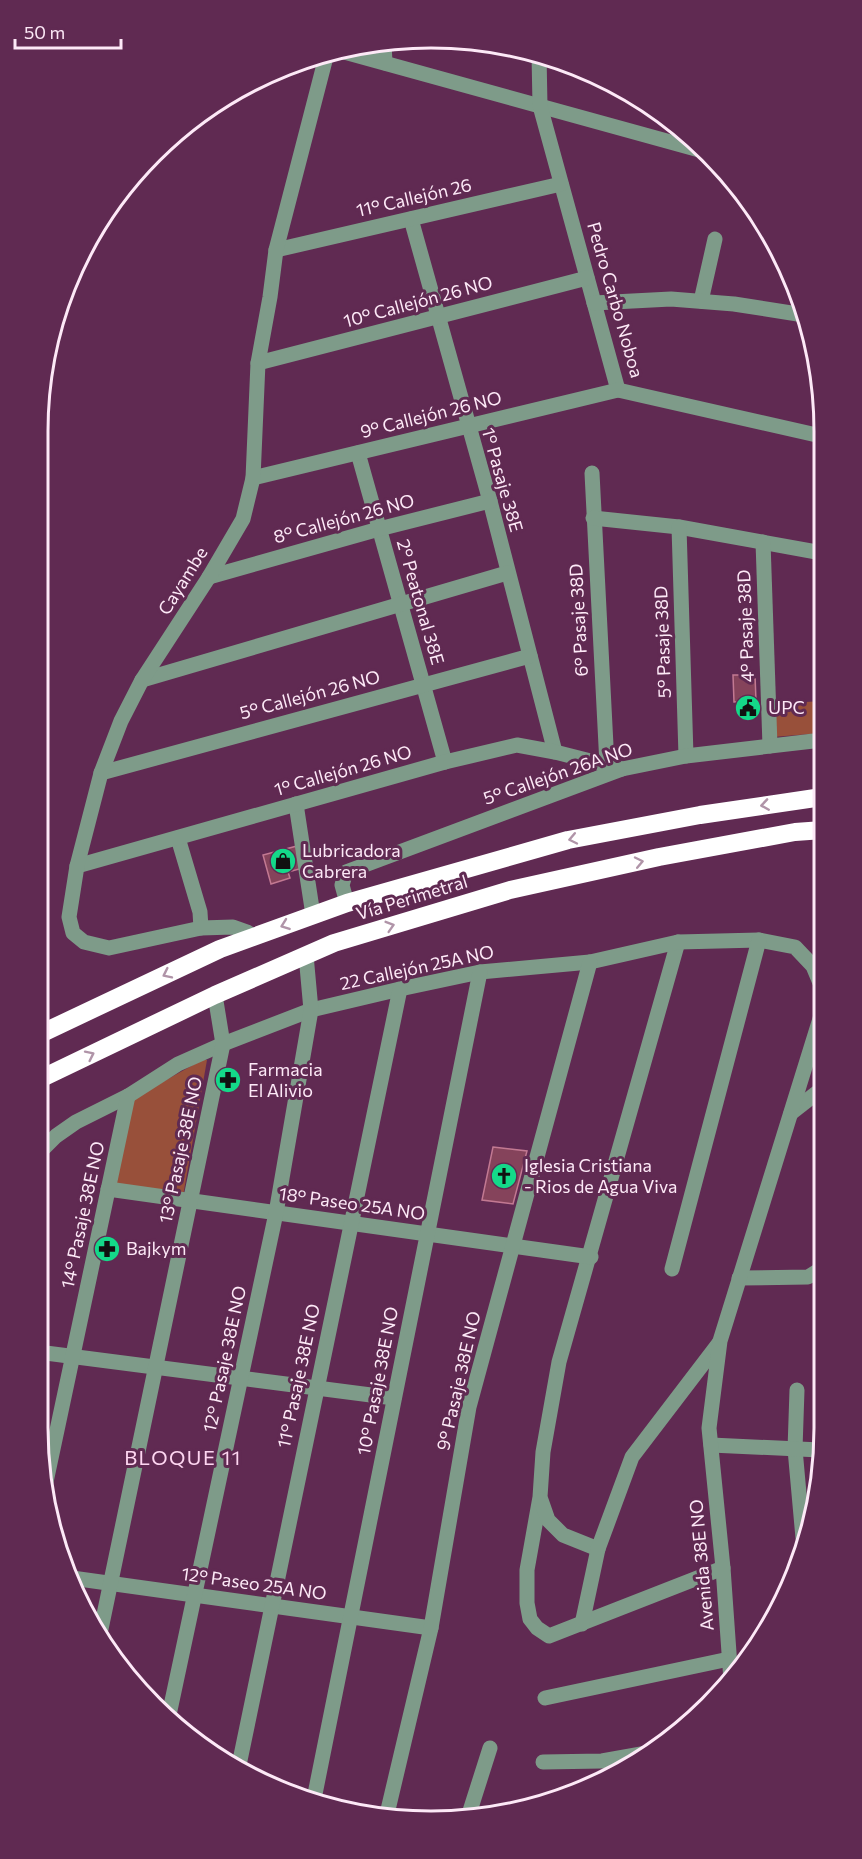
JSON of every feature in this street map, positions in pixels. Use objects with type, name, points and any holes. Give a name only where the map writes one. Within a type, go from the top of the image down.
[{"type":"highway","name":"Vía Perimetral","points":[[48,1030],[219,949],[347,903],[567,840],[700,815],[814,797]]},
{"type":"highway","name":"Vía Perimetral","points":[[48,1075],[215,995],[334,943],[510,890],[659,857],[795,832],[814,831]]},
{"type":"street","points":[[384,51],[384,63]]},
{"type":"street","points":[[356,55],[688,147]]},
{"type":"street","name":"Cayambe","points":[[253,936],[234,927],[201,928],[109,948],[84,942],[73,933],[69,917],[76,866],[101,772],[121,721],[141,680],[209,578],[243,519],[253,478],[258,363],[276,250],[324,63]]},
{"type":"street","name":"Pedro Carbo Noboa","points":[[539,64],[540,106],[618,390],[814,434]]},
{"type":"street","name":"11° Callejón 26","points":[[276,250],[561,184]]},
{"type":"street","name":"1° Pasaje 38E","points":[[411,219],[467,426],[490,501],[555,752]]},
{"type":"street","points":[[701,301],[714,239]]},
{"type":"street","name":"10° Callejón 26 NO","points":[[258,363],[587,278]]},
{"type":"street","points":[[594,303],[671,299],[734,304],[796,314]]},
{"type":"street","name":"9° Callejón 26 NO","points":[[253,478],[618,390]]},
{"type":"street","name":"2° Peatonal 38E","points":[[358,453],[445,762]]},
{"type":"street","name":"6° Pasaje 38D","points":[[592,473],[593,518],[614,767]]},
{"type":"street","name":"8° Callejón 26 NO","points":[[209,578],[379,529],[490,501]]},
{"type":"street","points":[[593,518],[679,527],[814,552]]},
{"type":"street","name":"5° Pasaje 38D","points":[[679,527],[686,756]]},
{"type":"street","name":"4° Pasaje 38D","points":[[763,542],[770,746]]},
{"type":"street","points":[[141,680],[507,573]]},
{"type":"street","name":"5° Callejón 26 NO","points":[[101,772],[530,656]]},
{"type":"street","name":"5° Callejón 26A NO","points":[[347,903],[342,885],[346,872],[614,767],[814,741]]},
{"type":"street","name":"1° Callejón 26 NO","points":[[76,866],[445,762],[517,744],[614,767]]},
{"type":"street","points":[[296,804],[313,915]]},
{"type":"street","points":[[178,838],[200,912],[201,928]]},
{"type":"street","points":[[672,1269],[759,940]]},
{"type":"street","name":"22 Callejón 25A NO","points":[[48,1144],[76,1122],[128,1096],[178,1064],[223,1044],[311,1010],[400,989],[480,972],[590,962],[678,942],[759,940],[795,947],[814,968]]},
{"type":"street","points":[[678,942],[560,1362],[543,1452],[540,1497],[527,1570],[527,1603],[530,1619],[537,1628],[549,1636],[723,1568]]},
{"type":"street","name":"12° Pasaje 38E NO","points":[[170,1709],[276,1213],[311,1010],[306,955]]},
{"type":"street","name":"9° Pasaje 38E NO","points":[[388,1809],[431,1628],[469,1407],[590,962]]},
{"type":"street","name":"10° Pasaje 38E NO","points":[[315,1793],[480,972]]},
{"type":"street","name":"11° Pasaje 38E NO","points":[[240,1761],[400,989]]},
{"type":"street","name":"13° Pasaje 38E NO","points":[[103,1626],[223,1044],[215,995]]},
{"type":"street","points":[[813,1450],[711,1445],[709,1428],[720,1341],[814,1038]]},
{"type":"street","points":[[791,1113],[814,1095]]},
{"type":"street","name":"14° Pasaje 38E NO","points":[[50,1464],[128,1096]]},
{"type":"street","name":"18° Paseo 25A NO","points":[[108,1189],[591,1257]]},
{"type":"street","points":[[739,1278],[808,1277],[814,1273]]},
{"type":"street","points":[[582,1624],[598,1549],[632,1457],[720,1341]]},
{"type":"street","points":[[48,1353],[394,1398]]},
{"type":"street","points":[[797,1390],[795,1449],[802,1524]]},
{"type":"street","name":"Avenida 38E NO","points":[[711,1445],[730,1668]]},
{"type":"street","points":[[540,1497],[548,1520],[563,1535],[598,1549]]},
{"type":"street","name":"12° Paseo 25A NO","points":[[79,1579],[431,1628]]},
{"type":"street","points":[[545,1698],[729,1659]]},
{"type":"street","points":[[471,1809],[490,1748]]},
{"type":"street","points":[[543,1762],[602,1761],[628,1756]]},
{"type":"shaded area","points":[[814,701],[814,734],[773,737],[773,704]]},
{"type":"shaded area","points":[[202,1060],[207,1060],[183,1196],[116,1187],[132,1099]]},
{"type":"building","points":[[733,675],[755,675],[756,701],[734,702]]},
{"type":"building","name":"Lubricadora Cabrera","points":[[297,846],[303,868],[288,872],[290,878],[271,884],[263,855]]},
{"type":"building","name":"Iglesia Cristiana - Rios de Agua Viva","points":[[493,1147],[527,1151],[513,1204],[482,1200]]},
{"type":"place","name":"UPC","points":[[748,708]]},
{"type":"place","name":"Lubricadora Cabrera","points":[[283,861]]},
{"type":"place","name":"Farmacia El Alivio","points":[[228,1080]]},
{"type":"place","name":"Iglesia Cristiana - Rios de Agua Viva","points":[[504,1176]]},
{"type":"place","name":"Bajkym","points":[[107,1249]]},
{"type":"district","name":"BLOQUE 11","points":[[183,1458]]}]
